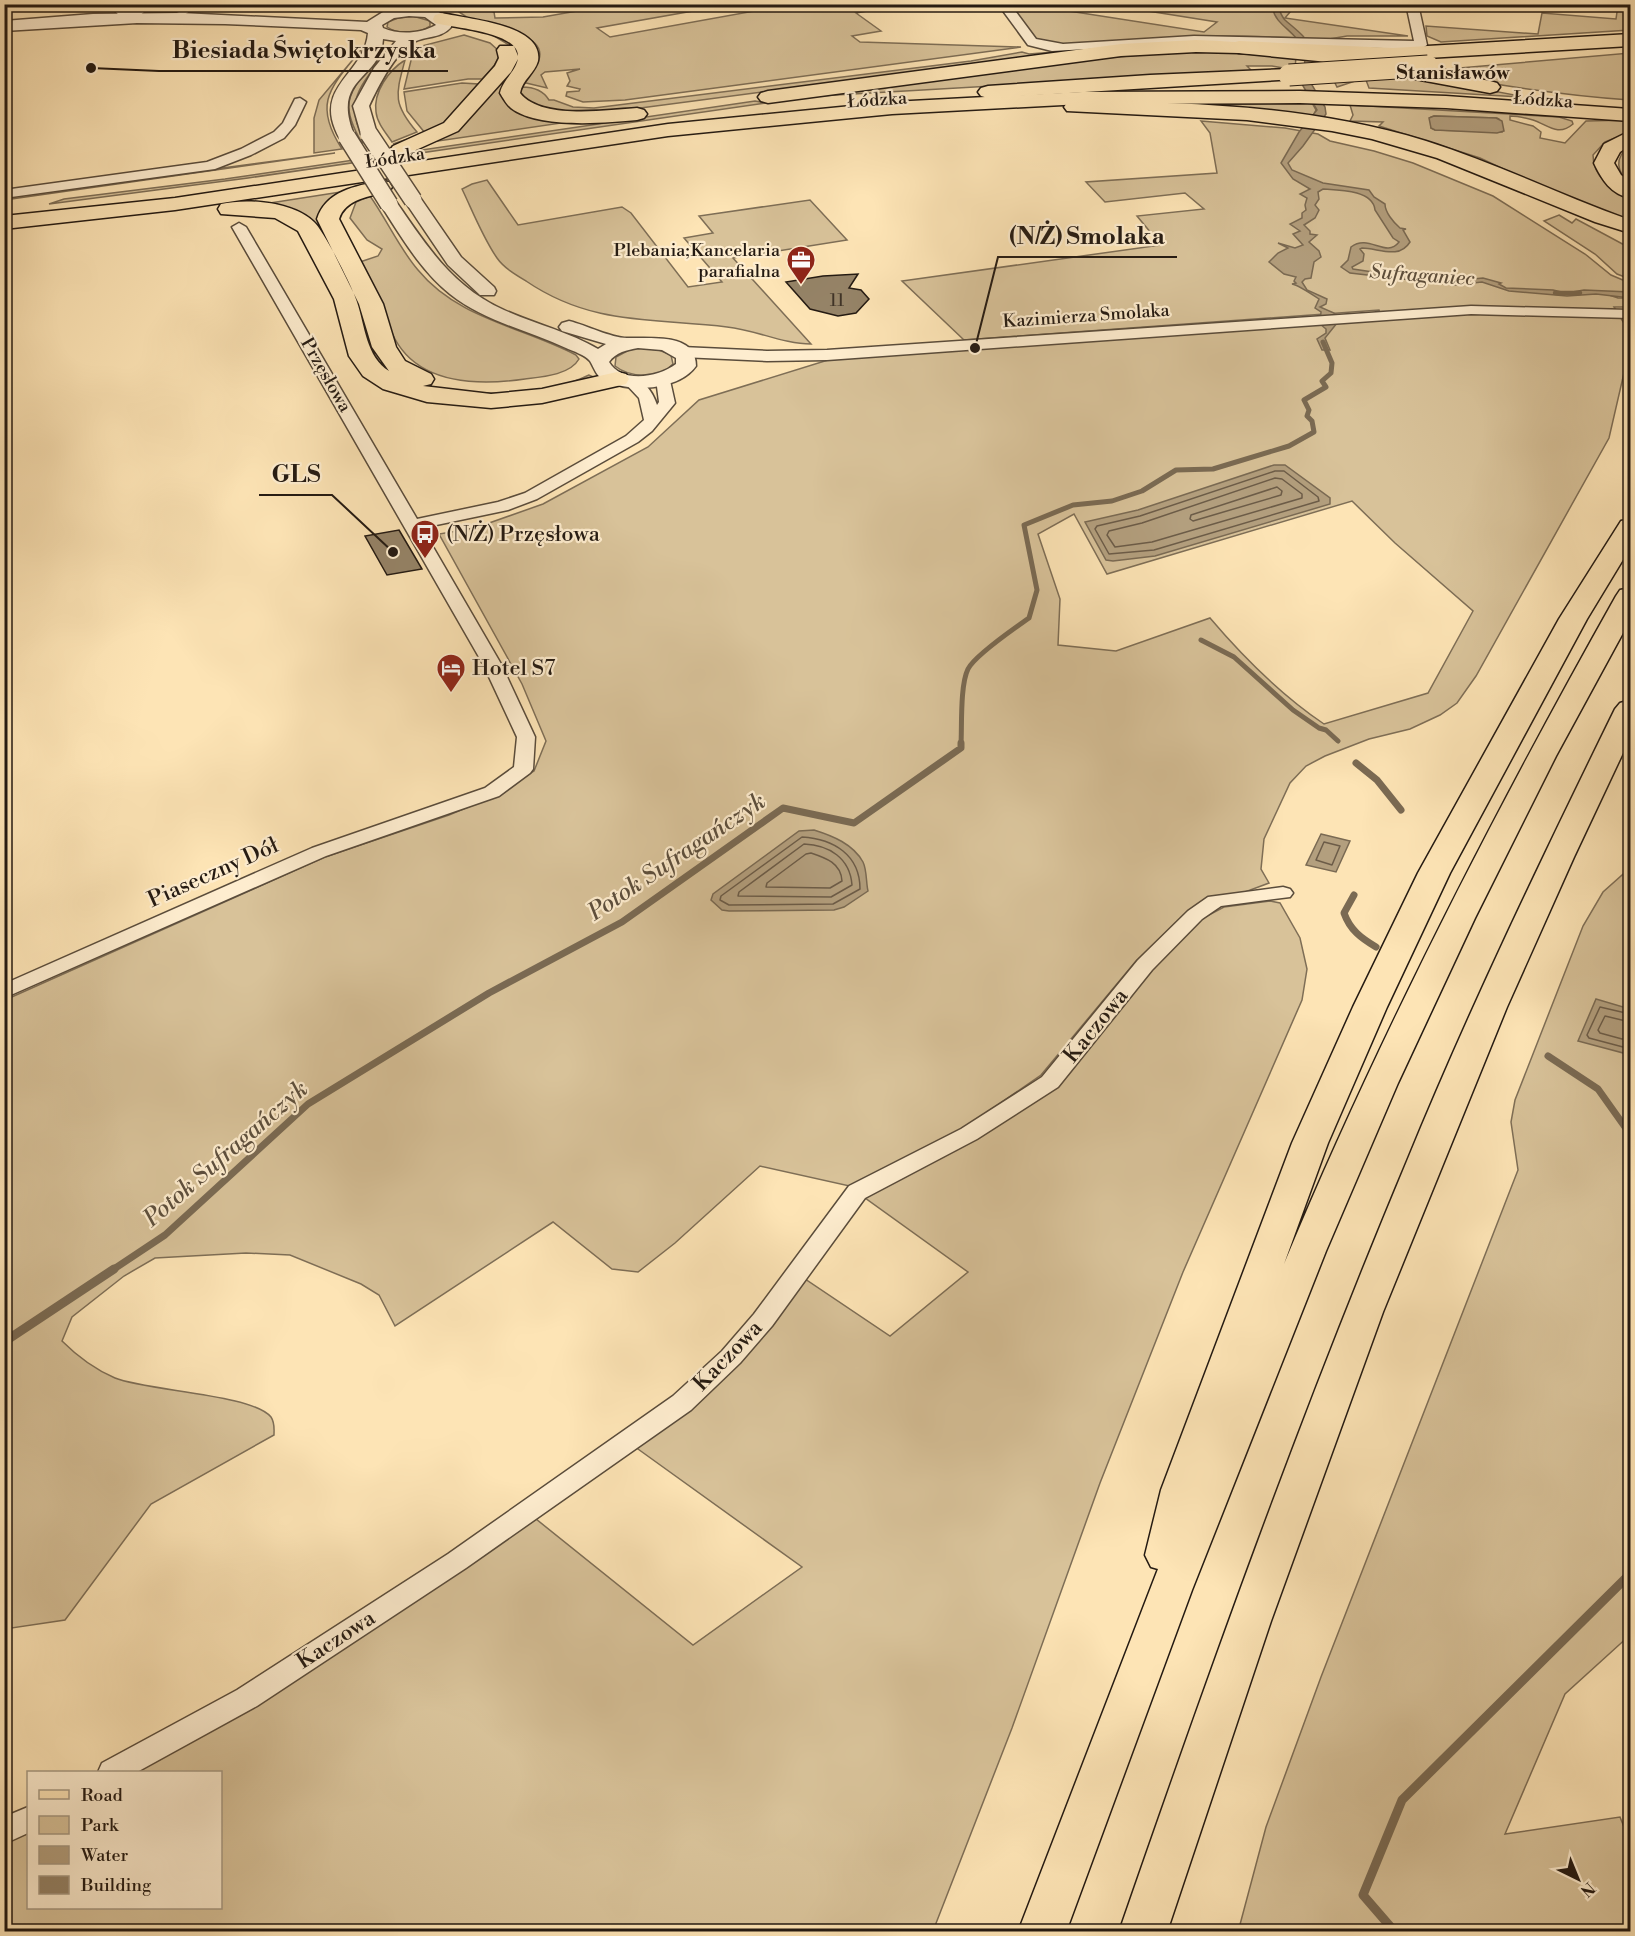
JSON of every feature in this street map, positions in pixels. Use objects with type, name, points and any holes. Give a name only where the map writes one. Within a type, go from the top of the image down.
[{"type":"main road","points":[[440,18],[471,32],[494,39],[505,47],[514,68],[510,93],[522,106],[559,116],[593,117],[650,113]]},
{"type":"main road","points":[[750,99],[1121,50],[1196,46],[1287,47],[1337,52],[1432,53],[1630,40]]},
{"type":"main road","points":[[4,225],[68,226],[206,208],[628,145],[773,128],[898,116],[1074,107],[1296,87],[1428,66],[1630,47]]},
{"type":"main road","points":[[1337,52],[1509,91],[1602,104]]},
{"type":"main road","points":[[400,150],[451,127],[483,91],[514,68]]},
{"type":"main road","name":"Łódzka","points":[[4,225],[201,200],[599,140],[830,113],[967,103],[1296,87]]},
{"type":"main road","name":"Łódzka","points":[[132,208],[259,180],[495,143],[758,110],[988,92],[1296,87],[1361,95],[1630,115]]},
{"type":"main road","name":"Łódzka","points":[[1361,95],[1630,106]]},
{"type":"main road","points":[[1074,107],[1213,109],[1348,127],[1444,153],[1524,187],[1630,227]]},
{"type":"main road","points":[[4,206],[184,182],[673,110]]},
{"type":"main road","points":[[1630,137],[1611,148],[1604,163],[1612,179],[1630,192]]},
{"type":"main road","points":[[415,177],[358,192],[332,208],[328,219],[340,265],[345,299],[362,356],[372,370],[392,384],[427,395],[491,401],[542,396],[612,371]]},
{"type":"main road","points":[[1524,187],[1630,243]]},
{"type":"main road","points":[[206,208],[253,209],[289,216],[307,227],[340,265]]},
{"type":"main road","points":[[1137,1676],[1181,1490],[1310,1143],[1370,1007],[1434,873],[1573,619],[1630,527]]},
{"type":"main road","points":[[1042,1932],[1137,1676],[1264,1354],[1382,1083],[1483,868],[1578,687],[1630,596]]},
{"type":"main road","points":[[1143,1932],[1276,1547],[1392,1242],[1499,986],[1585,798],[1630,709]]},
{"type":"main road","points":[[1585,798],[1630,738]]},
{"type":"street","points":[[163,4],[184,11]]},
{"type":"street","points":[[409,4],[376,21],[377,38],[373,50],[346,85],[340,101],[340,119],[348,137],[433,270],[456,291],[499,315],[580,346],[612,371],[644,391],[651,405],[652,421]]},
{"type":"street","points":[[1005,4],[1032,42],[1050,48],[1209,38],[1287,47]]},
{"type":"street","points":[[1337,52],[1421,45],[1412,4]]},
{"type":"street","points":[[4,20],[131,10],[332,16],[417,12],[440,18]]},
{"type":"street","points":[[4,26],[131,10],[194,18],[350,24],[393,36],[412,37]]},
{"type":"street","points":[[440,18],[400,46],[371,85],[361,106],[369,134],[451,260],[480,286],[510,304],[537,315],[625,344],[657,343],[684,359],[682,371],[664,379],[612,371]]},
{"type":"street","points":[[4,194],[210,166],[246,152],[279,135],[289,125],[300,102]]},
{"type":"street","name":"Przęsłowa","points":[[239,227],[492,664],[526,737],[523,769],[492,792],[446,809]]},
{"type":"street","name":"Kazimierza Smolaka","points":[[684,359],[827,355],[1355,316],[1471,310],[1630,314]]},
{"type":"street","points":[[612,371],[604,353],[625,344]]},
{"type":"street","points":[[413,525],[493,508],[531,496],[632,439],[667,403],[664,379]]},
{"type":"street","name":"Piaseczny Dół","points":[[4,992],[319,852],[446,809]]},
{"type":"street","name":"Kaczowa","points":[[116,1771],[257,1692],[457,1561],[673,1410],[731,1358],[763,1320],[857,1192],[969,1134],[1050,1082],[1145,965],[1194,915],[1215,901],[1283,892]]},
{"type":"street","points":[[4,1832],[27,1820]]},
{"type":"green space","points":[[284,4],[388,5],[364,11],[337,12],[283,8]]},
{"type":"green space","points":[[461,4],[491,5],[495,18],[543,17],[611,5],[727,5],[597,28],[610,37],[787,5],[887,5],[891,7],[856,13],[881,31],[852,36],[860,42],[1021,47],[625,100],[583,102],[566,96],[567,92],[580,89],[567,86],[570,81],[567,73],[580,69],[545,72],[541,75],[547,88],[522,82],[535,67],[540,55],[537,46],[529,39],[517,34],[472,20],[459,12]]},
{"type":"green space","points":[[1110,5],[1296,5],[1285,18],[1408,36],[1347,36],[1329,39],[1206,36],[1056,45],[1037,43],[1014,9],[1043,7],[1204,32],[1217,22]]},
{"type":"green space","points":[[1618,5],[1630,5],[1630,30],[1441,42],[1427,36],[1426,26],[1538,34],[1542,13],[1616,19]]},
{"type":"green space","points":[[413,16],[430,21],[430,26],[420,31],[409,32],[392,30],[387,27],[388,22]]},
{"type":"green space","points":[[469,27],[509,39],[522,56],[502,91],[575,121],[431,142],[514,48],[491,34],[467,29]]},
{"type":"green space","points":[[464,35],[490,43],[499,51],[496,63],[482,79],[404,89],[414,48]]},
{"type":"green space","points":[[1122,45],[610,112],[547,109],[526,100],[520,92],[522,87],[530,88],[541,91],[549,100],[573,107],[594,108],[971,61],[1022,52],[1029,54]]},
{"type":"green space","points":[[382,47],[392,48],[365,80],[356,102],[355,114],[358,127],[366,142],[362,143],[351,121],[349,104],[355,87]]},
{"type":"green space","points":[[361,50],[334,85],[329,96],[328,119],[342,149],[314,153],[314,118],[319,100]]},
{"type":"green space","points":[[1223,51],[1296,56],[1295,70],[1272,66],[1247,66],[1252,71],[801,97],[1064,62]]},
{"type":"green space","points":[[1630,53],[1630,100],[1527,89],[1425,71]]},
{"type":"green space","points":[[405,60],[398,98],[403,113],[417,132],[392,142],[378,120],[377,97],[383,82]]},
{"type":"green space","points":[[1398,73],[1520,97],[1369,88],[1366,80],[1337,87],[1332,77]]},
{"type":"green space","points":[[462,83],[478,84],[447,122],[415,139],[393,144],[425,133],[407,111],[404,92]]},
{"type":"green space","points":[[755,101],[766,103],[248,178],[49,204],[64,199],[225,179]]},
{"type":"green space","points":[[1312,103],[1316,110],[1313,116],[1235,107],[1174,104]]},
{"type":"green space","points":[[1350,105],[1559,117],[1572,121],[1573,124],[1563,130],[1558,130],[1524,118],[1510,116],[1510,120],[1533,126],[1541,132],[1540,138],[1565,143],[1586,121],[1630,120],[1630,132],[1605,142],[1593,155],[1596,170],[1600,176],[1610,186],[1630,199],[1630,222],[1544,188],[1480,158],[1379,126],[1383,122],[1350,121],[1353,115]],"holes":[[[1434,116],[1497,118],[1502,132],[1431,128],[1431,117]]]},
{"type":"green space","points":[[1201,121],[1285,128],[1318,134],[1330,141],[1413,163],[1493,196],[1585,254],[1611,275],[1630,283],[1630,292],[1600,292],[1618,298],[1630,298],[1630,307],[1614,307],[1630,333],[1630,347],[1609,438],[1476,676],[1457,703],[1440,715],[1410,729],[1369,739],[1306,766],[1290,783],[1264,839],[1261,869],[1269,883],[1245,892],[1209,897],[1187,912],[1136,961],[1041,1075],[963,1129],[854,1187],[760,1166],[675,1243],[638,1272],[612,1269],[553,1222],[395,1326],[379,1295],[361,1284],[290,1255],[246,1253],[155,1258],[124,1276],[72,1317],[62,1341],[87,1362],[115,1378],[222,1398],[260,1409],[271,1417],[274,1435],[151,1504],[65,1620],[5,1629],[5,1000],[325,857],[449,815],[492,797],[534,771],[546,741],[522,684],[439,534],[475,528],[543,504],[648,447],[699,400],[828,360],[1381,317],[1379,310],[964,340],[902,281],[1161,245],[1137,216],[1204,209],[1185,193],[1105,202],[1086,182],[1217,173],[1210,133]],"holes":[[[1352,501],[1395,543],[1473,611],[1428,693],[1324,724],[1264,675],[1210,618],[1116,651],[1058,645],[1060,599],[1038,534],[1074,514],[1107,574]]]},
{"type":"green space","points":[[1630,145],[1630,185],[1622,175],[1619,160]]},
{"type":"green space","points":[[335,153],[5,200],[4,197]]},
{"type":"green space","points":[[487,180],[518,225],[622,207],[631,213],[688,287],[722,282],[684,238],[713,233],[699,216],[810,200],[847,240],[733,258],[811,344],[790,342],[727,327],[624,318],[575,306],[551,296],[503,265],[487,242],[462,189]]},
{"type":"green space","points":[[347,191],[333,200],[356,289],[420,384],[461,391],[506,393],[550,388],[571,383],[589,375],[596,378],[531,393],[459,395],[399,380],[375,361],[317,228],[251,206]]},
{"type":"green space","points":[[370,196],[411,261],[434,287],[472,311],[556,345],[576,355],[579,359],[569,369],[547,376],[487,382],[449,378],[431,372],[416,363],[402,350],[392,333],[374,288],[360,262],[378,256],[382,249],[367,240],[350,218],[356,202]]},
{"type":"green space","points":[[1559,215],[1572,223],[1576,219],[1630,248],[1630,279],[1617,274],[1595,254],[1544,221]]},
{"type":"green space","points":[[639,348],[659,350],[671,355],[673,364],[661,372],[645,375],[629,373],[615,366],[616,357]]},
{"type":"green space","points":[[1630,868],[1630,1635],[1565,1694],[1505,1834],[1620,1817],[1630,1842],[1630,1931],[1238,1932],[1266,1827],[1321,1677],[1518,1170],[1511,1122],[1515,1100],[1583,926],[1603,892]]},
{"type":"green space","points":[[1270,901],[1280,903],[1300,938],[1307,969],[1302,1000],[1183,1272],[1100,1483],[1012,1728],[933,1931],[5,1932],[5,1842],[27,1830],[27,1909],[222,1909],[222,1771],[134,1771],[253,1707],[531,1515],[693,1645],[802,1567],[631,1444],[802,1277],[890,1336],[968,1272],[861,1195],[1056,1087],[1152,968],[1203,918],[1224,907]]},
{"type":"water","points":[[1276,4],[1284,18],[1310,45],[1313,59],[1309,80],[1325,107],[1326,114],[1288,163],[1292,170],[1323,183],[1369,190],[1374,197],[1385,204],[1388,214],[1395,223],[1400,228],[1406,229],[1403,230],[1410,242],[1400,251],[1394,252],[1362,248],[1360,249],[1364,254],[1363,261],[1352,267],[1353,269],[1452,281],[1483,278],[1501,283],[1499,284],[1506,288],[1553,290],[1566,293],[1584,290],[1630,292],[1630,298],[1596,294],[1567,296],[1509,291],[1482,282],[1455,285],[1350,273],[1341,267],[1348,260],[1351,247],[1364,243],[1389,248],[1399,242],[1393,238],[1368,198],[1354,192],[1323,189],[1318,192],[1319,199],[1315,205],[1319,210],[1315,218],[1304,225],[1310,234],[1317,235],[1309,242],[1319,251],[1321,257],[1314,262],[1311,278],[1302,282],[1307,290],[1327,299],[1326,304],[1320,307],[1334,313],[1337,323],[1325,338],[1330,350],[1322,350],[1317,339],[1326,333],[1326,329],[1320,324],[1321,312],[1315,308],[1319,299],[1292,284],[1296,283],[1294,281],[1296,277],[1284,274],[1269,262],[1278,253],[1288,248],[1278,243],[1295,248],[1303,245],[1293,234],[1300,231],[1290,224],[1302,218],[1302,213],[1306,210],[1307,198],[1300,194],[1310,189],[1293,179],[1281,163],[1299,132],[1317,110],[1299,79],[1305,54],[1301,44],[1276,17],[1270,6]]},
{"type":"water","points":[[1434,116],[1496,118],[1502,121],[1504,131],[1497,133],[1435,130],[1431,128],[1429,118]]},
{"type":"water","points":[[1274,465],[1285,465],[1330,498],[1330,504],[1155,556],[1113,561],[1106,560],[1085,522],[1138,510]]},
{"type":"water","points":[[814,830],[854,850],[863,862],[868,891],[844,907],[834,910],[729,911],[722,910],[711,900],[713,894],[799,831]]},
{"type":"water","points":[[1321,834],[1350,841],[1336,872],[1306,865]]},
{"type":"water","points":[[1596,999],[1630,1009],[1630,1046],[1627,1054],[1578,1041]]},
{"type":"building","points":[[858,274],[849,288],[861,290],[869,299],[856,313],[838,316],[810,309],[786,282],[823,276]]},
{"type":"building","points":[[399,530],[422,569],[387,575],[365,536]]},
{"type":"waterway","name":"Sufraganiec","points":[[1555,293],[1580,293]]},
{"type":"waterway","name":"Potok Sufragańczyk","points":[[961,744],[963,695],[968,669],[987,649],[1029,618],[1037,590],[1024,525],[1073,505],[1112,501],[1142,491],[1176,470],[1213,469],[1289,446],[1314,432],[1312,421],[1307,416],[1309,410],[1304,400],[1326,387],[1322,381],[1331,373],[1332,363],[1323,342]]},
{"type":"waterway","points":[[1201,640],[1234,657],[1293,710],[1319,728],[1326,730],[1338,741]]},
{"type":"waterway","name":"Potok Sufragańczyk","points":[[114,1269],[165,1235],[308,1104],[489,993],[622,922],[783,808],[854,823],[961,748],[961,744]]},
{"type":"waterway","points":[[1356,763],[1377,780],[1401,810]]},
{"type":"waterway","points":[[1354,895],[1344,913],[1346,919],[1357,933],[1376,947]]},
{"type":"waterway","points":[[1548,1056],[1598,1089],[1630,1134]]},
{"type":"waterway","points":[[1630,1145],[1627,1148],[1630,1156]]},
{"type":"waterway","name":"Potok Sufragańczyk","points":[[4,1342],[114,1269]]},
{"type":"waterway","points":[[1395,1932],[1363,1895],[1402,1800],[1630,1574]]},
{"type":"place","name":"Biesiada Świętokrzyska","points":[[91,68]]},
{"type":"place","name":"Plebania;Kancelaria parafialna","points":[[801,286]]},
{"type":"place","name":"(N/Ż) Smolaka","points":[[975,348]]},
{"type":"place","name":"GLS","points":[[393,552]]},
{"type":"place","name":"(N/Ż) Przęsłowa","points":[[425,560]]},
{"type":"place","name":"Hotel S7","points":[[451,694]]},
{"type":"district","name":"Stanisławów","points":[[1453,73]]}]
